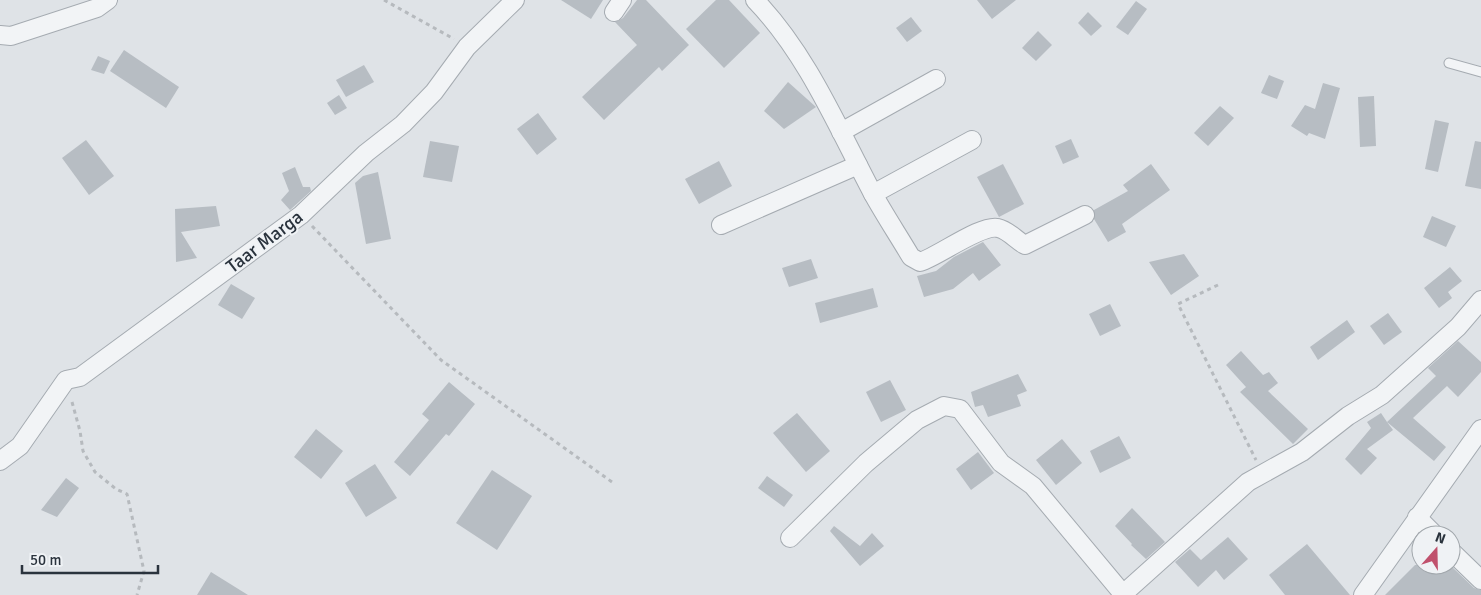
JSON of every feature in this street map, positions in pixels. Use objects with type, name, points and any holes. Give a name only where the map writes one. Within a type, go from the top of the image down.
[{"type":"street","points":[[0,35],[12,36],[97,8],[108,0]]},
{"type":"street","name":"Taar Marga","points":[[66,380],[80,377],[301,214],[366,152],[403,124],[434,92],[467,47],[515,0]]},
{"type":"street","points":[[755,0],[774,19],[797,52],[873,194],[911,257],[920,262],[930,259],[982,230],[997,227],[1008,232],[1024,245],[1085,215]]},
{"type":"street","points":[[841,132],[936,79]]},
{"type":"street","points":[[873,194],[972,140]]},
{"type":"street","points":[[721,225],[858,165]]},
{"type":"street","points":[[790,538],[866,463],[917,420],[944,406],[960,408],[1001,463],[1033,486],[1123,594],[1248,482],[1302,452],[1348,416],[1382,395],[1458,327],[1481,300]]},
{"type":"street","points":[[0,461],[20,446],[66,380]]},
{"type":"street","points":[[1363,595],[1481,429]]},
{"type":"street","points":[[1417,517],[1425,525]]},
{"type":"street","points":[[1461,561],[1481,580]]},
{"type":"lane","points":[[1449,63],[1481,72]]},
{"type":"path","points":[[384,0],[467,47]]},
{"type":"path","points":[[301,214],[441,360],[612,482]]},
{"type":"path","points":[[1218,285],[1178,304],[1263,474]]},
{"type":"path","points":[[66,380],[80,431],[83,451],[95,472],[116,489],[127,494],[144,571],[137,595]]},
{"type":"building","points":[[561,0],[603,0],[591,19]]},
{"type":"building","points":[[637,0],[646,0],[689,45],[662,71],[659,67],[604,120],[582,97],[637,45],[615,22],[623,18]]},
{"type":"building","points":[[716,0],[729,0],[760,33],[724,68],[686,29]]},
{"type":"building","points":[[977,0],[1016,0],[992,19]]},
{"type":"building","points":[[1136,1],[1147,9],[1128,35],[1116,27]]},
{"type":"building","points":[[1088,12],[1102,26],[1091,36],[1078,23]]},
{"type":"building","points":[[911,17],[922,31],[907,42],[896,28]]},
{"type":"building","points":[[1038,31],[1052,45],[1036,61],[1022,48]]},
{"type":"building","points":[[124,50],[179,87],[166,108],[110,71]]},
{"type":"building","points":[[98,56],[110,61],[104,74],[91,70]]},
{"type":"building","points":[[364,65],[374,82],[346,97],[336,80]]},
{"type":"building","points":[[1269,75],[1284,81],[1277,99],[1261,93]]},
{"type":"building","points":[[788,82],[816,107],[784,129],[764,111]]},
{"type":"building","points":[[1323,83],[1340,88],[1325,139],[1309,133],[1307,136],[1291,126],[1305,105],[1315,109]]},
{"type":"building","points":[[339,95],[347,108],[335,115],[327,103]]},
{"type":"building","points":[[1374,96],[1376,146],[1360,147],[1358,97]]},
{"type":"building","points":[[1220,106],[1234,118],[1208,146],[1194,133]]},
{"type":"building","points":[[538,113],[557,139],[537,155],[517,129]]},
{"type":"building","points":[[1435,120],[1449,123],[1438,172],[1425,169]]},
{"type":"building","points":[[1071,139],[1079,157],[1063,164],[1055,146]]},
{"type":"building","points":[[86,140],[114,176],[89,195],[62,158]]},
{"type":"building","points":[[430,141],[459,146],[452,182],[423,177]]},
{"type":"building","points":[[1475,141],[1481,142],[1481,189],[1465,186]]},
{"type":"building","points":[[719,161],[732,186],[699,204],[685,179]]},
{"type":"building","points":[[1003,164],[1024,204],[999,217],[977,177]]},
{"type":"building","points":[[1151,164],[1170,190],[1122,224],[1126,232],[1108,242],[1094,219],[1094,210],[1128,191],[1123,185]]},
{"type":"building","points":[[295,167],[303,187],[310,187],[311,191],[290,210],[281,200],[289,191],[282,173]]},
{"type":"building","points":[[378,172],[391,239],[366,244],[355,183],[363,176]]},
{"type":"building","points":[[216,206],[220,226],[181,232],[197,258],[176,262],[175,209]]},
{"type":"building","points":[[1432,216],[1456,226],[1446,247],[1423,237]]},
{"type":"building","points":[[983,242],[1001,265],[979,281],[973,273],[953,289],[924,297],[917,276],[936,271],[954,257]]},
{"type":"building","points":[[1184,254],[1199,276],[1171,295],[1149,262]]},
{"type":"building","points":[[811,259],[818,278],[789,287],[782,268]]},
{"type":"building","points":[[1450,267],[1462,281],[1448,292],[1452,298],[1439,308],[1424,288]]},
{"type":"building","points":[[231,284],[255,298],[242,319],[218,305]]},
{"type":"building","points":[[873,288],[878,307],[820,323],[815,303]]},
{"type":"building","points":[[1110,304],[1121,326],[1100,336],[1089,314]]},
{"type":"building","points":[[1388,313],[1402,332],[1384,345],[1370,326]]},
{"type":"building","points":[[1347,320],[1355,332],[1318,360],[1310,347]]},
{"type":"building","points":[[1458,341],[1481,362],[1481,372],[1458,397],[1447,386],[1413,418],[1446,447],[1434,461],[1387,422],[1436,376],[1428,368]]},
{"type":"building","points":[[1241,351],[1263,375],[1269,372],[1278,383],[1268,391],[1308,429],[1293,444],[1240,392],[1246,387],[1226,365]]},
{"type":"building","points":[[1018,374],[1027,391],[1017,395],[1021,406],[988,417],[983,405],[975,407],[971,392]]},
{"type":"building","points":[[890,380],[906,410],[881,422],[866,392]]},
{"type":"building","points":[[449,382],[475,404],[449,436],[446,434],[410,476],[394,462],[429,420],[422,414]]},
{"type":"building","points":[[797,413],[830,451],[806,472],[773,433]]},
{"type":"building","points":[[1381,413],[1393,430],[1367,449],[1377,458],[1361,475],[1345,459],[1371,428],[1367,422]]},
{"type":"building","points":[[316,429],[343,451],[321,479],[294,457]]},
{"type":"building","points":[[1119,436],[1131,458],[1100,473],[1090,451]]},
{"type":"building","points":[[1062,439],[1082,463],[1056,485],[1036,460]]},
{"type":"building","points":[[978,452],[994,473],[971,490],[956,469]]},
{"type":"building","points":[[375,464],[397,498],[366,517],[345,483]]},
{"type":"building","points":[[492,470],[532,496],[497,550],[456,523]]},
{"type":"building","points":[[767,476],[793,495],[784,507],[758,488]]},
{"type":"building","points":[[66,478],[79,488],[57,517],[41,510]]},
{"type":"building","points":[[1132,508],[1165,542],[1146,559],[1115,526]]},
{"type":"building","points":[[834,526],[860,546],[872,533],[884,546],[860,566],[830,531]]},
{"type":"building","points":[[1228,537],[1248,559],[1224,580],[1216,570],[1198,587],[1175,562],[1190,549],[1201,560]]},
{"type":"building","points":[[1307,544],[1350,595],[1285,595],[1269,575]]},
{"type":"building","points":[[1411,569],[1411,575],[1460,575],[1474,588],[1481,590],[1481,595],[1385,595]]},
{"type":"building","points":[[211,572],[248,595],[197,595]]}]
